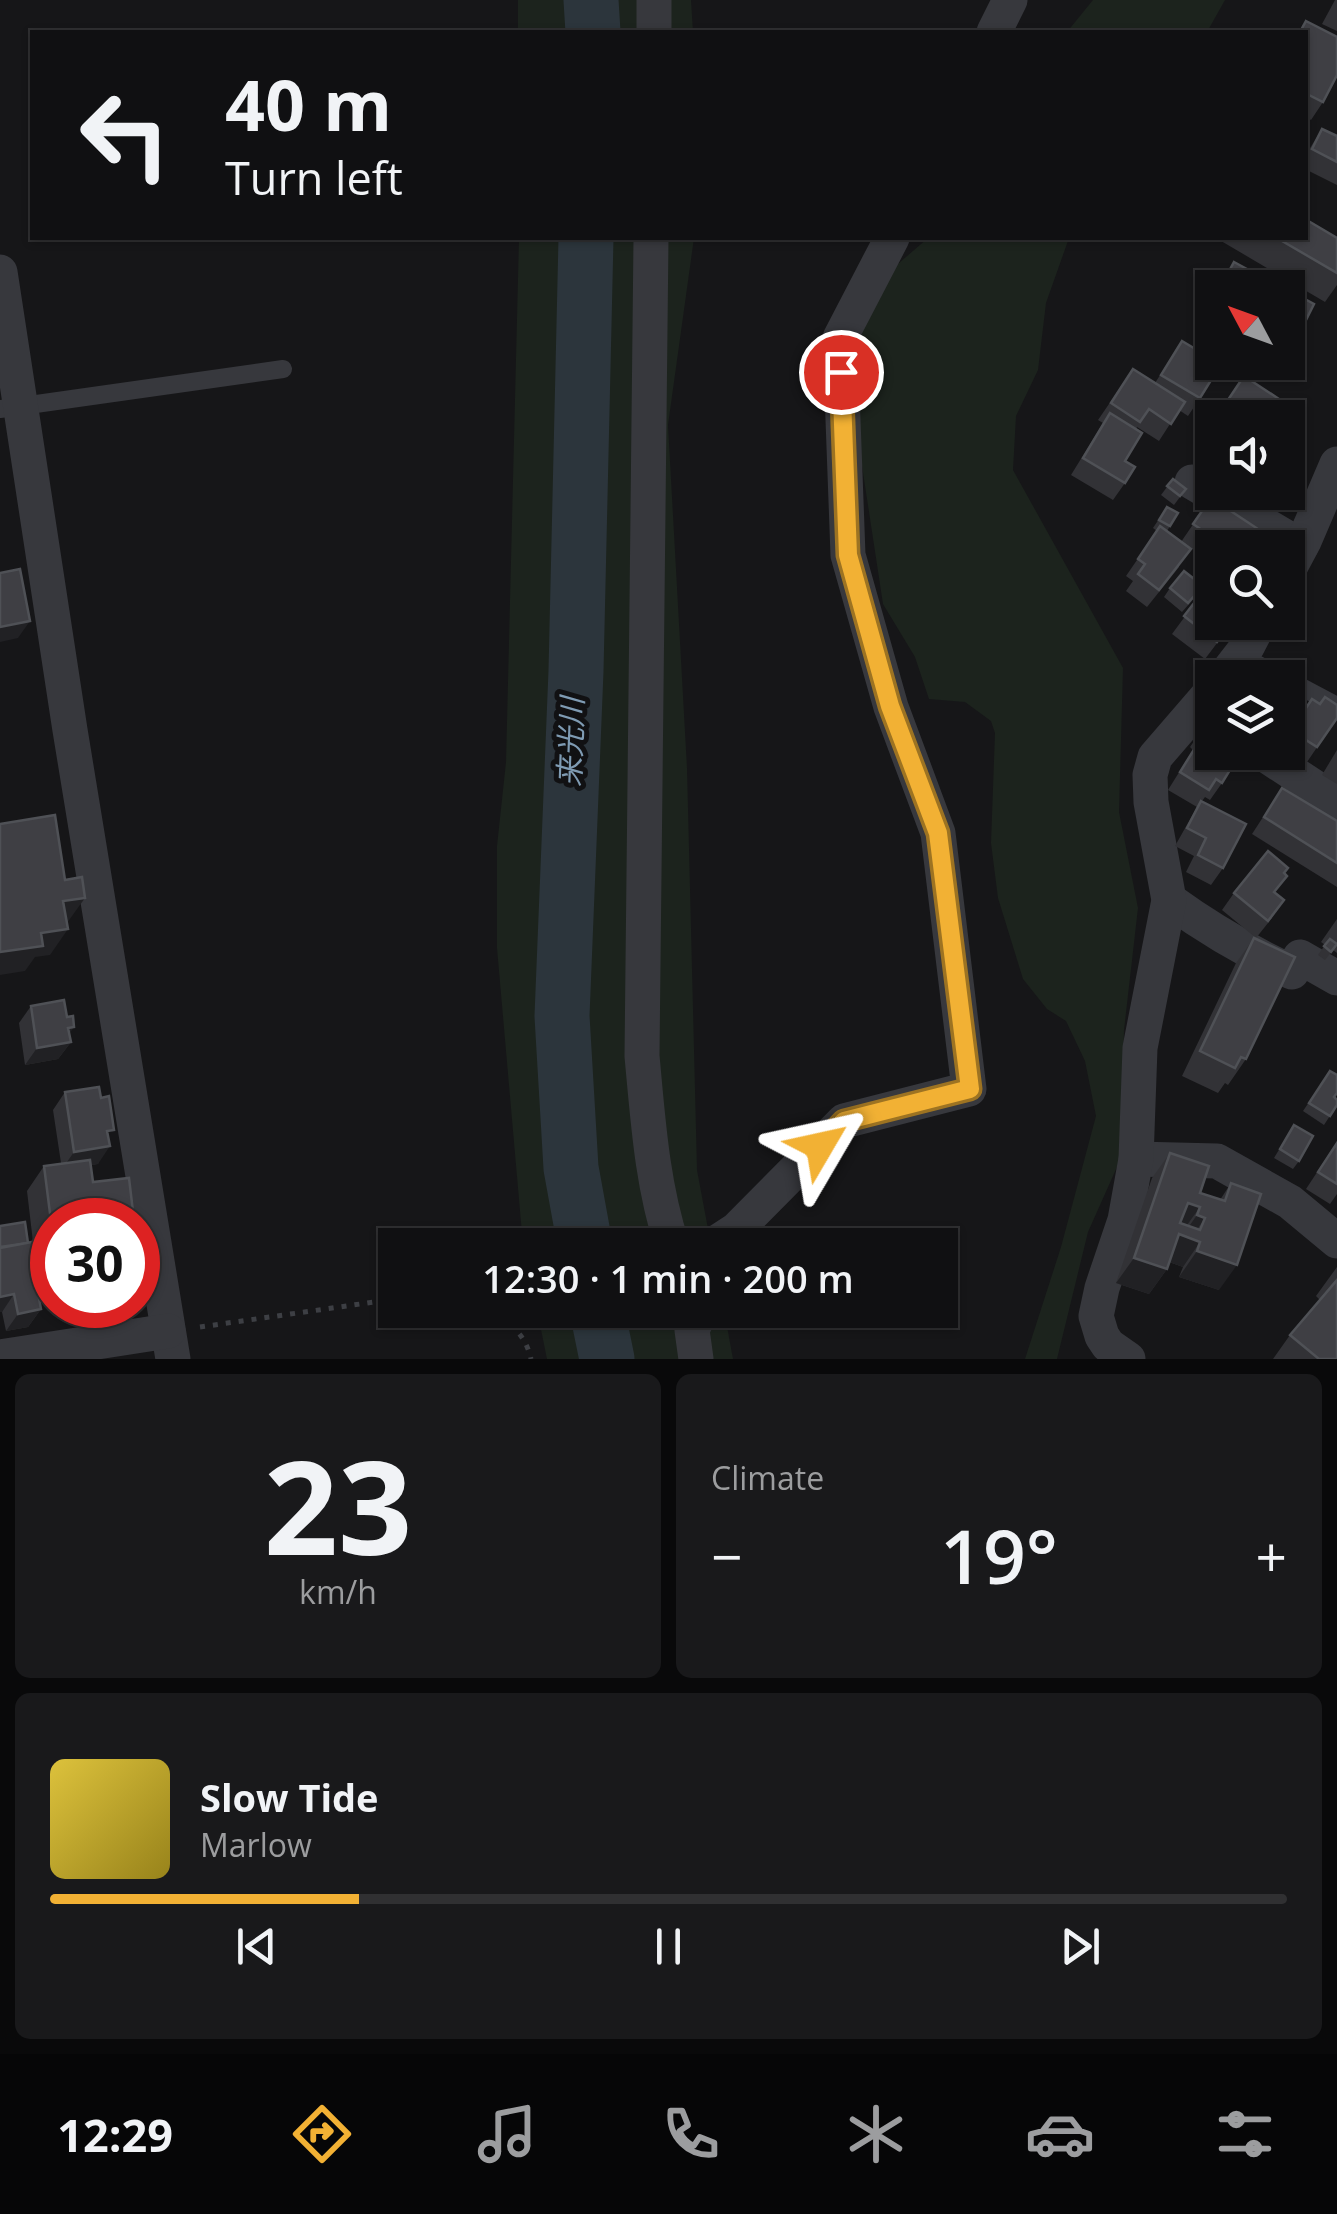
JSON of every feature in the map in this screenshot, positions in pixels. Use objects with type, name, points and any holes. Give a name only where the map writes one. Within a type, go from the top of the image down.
[{"type":"street","points":[[654,0],[654,30]]},
{"type":"street","points":[[995,30],[1010,0]]},
{"type":"street","points":[[651,240],[642,1056],[651,1149],[666,1228]]},
{"type":"street","points":[[738,1228],[844,1121],[970,1089],[938,833],[890,706],[848,555],[840,338],[891,240]]},
{"type":"street","points":[[0,272],[10,408],[70,730],[170,1345],[0,1357]]},
{"type":"street","points":[[1305,534],[1337,464]]},
{"type":"street","points":[[1192,482],[1256,530]]},
{"type":"street","points":[[1128,1359],[1108,1345],[1096,1316],[1124,1220],[1136,1159],[1140,1048],[1169,900],[1151,802],[1150,775],[1155,757],[1195,719]]},
{"type":"street","points":[[1288,770],[1337,802]]},
{"type":"street","points":[[1169,900],[1249,953],[1292,972],[1300,957],[1337,978]]},
{"type":"street","points":[[1136,1159],[1216,1161],[1290,1202],[1337,1241]]},
{"type":"street","points":[[693,1328],[696,1359]]},
{"type":"lane","points":[[10,408],[283,369]]},
{"type":"lane","points":[[1305,689],[1337,706]]},
{"type":"path","points":[[170,1345],[378,1302]]},
{"type":"path","points":[[515,1328],[531,1359]]},
{"type":"shaded area","points":[[518,0],[691,0],[693,30],[518,30]]},
{"type":"shaded area","points":[[1093,0],[1225,0],[1208,30],[1069,30]]},
{"type":"shaded area","points":[[519,240],[694,240],[668,425],[687,768],[697,1170],[708,1228],[522,1228],[497,948],[497,846],[506,762]]},
{"type":"shaded area","points":[[926,240],[1068,240],[1046,303],[1038,370],[1016,416],[1013,470],[1123,668],[1119,812],[1138,908],[1124,1030],[1121,1158],[1088,1232],[1057,1359],[1025,1359],[1061,1247],[1096,1116],[1085,1061],[1066,1021],[1047,1009],[1023,979],[998,898],[991,843],[995,733],[991,721],[965,702],[929,699],[915,657],[883,604],[857,433],[862,320],[884,276]]},
{"type":"shaded area","points":[[541,1328],[727,1328],[733,1359],[547,1359]]},
{"type":"building","points":[[1306,21],[1337,37],[1337,75],[1323,102],[1308,94],[1308,30],[1301,30]]},
{"type":"building","points":[[1322,129],[1337,136],[1337,162],[1312,149]]},
{"type":"building","points":[[1308,221],[1337,238],[1337,273],[1280,240],[1308,240]]},
{"type":"building","points":[[1234,262],[1249,270],[1230,270]]},
{"type":"building","points":[[1305,299],[1314,304],[1305,322]]},
{"type":"building","points":[[1182,341],[1195,349],[1195,380],[1211,380],[1200,398],[1161,375]]},
{"type":"building","points":[[1133,369],[1185,402],[1171,424],[1149,409],[1140,422],[1111,403]]},
{"type":"building","points":[[1241,380],[1250,380],[1280,400],[1228,400]]},
{"type":"building","points":[[1110,413],[1142,433],[1125,461],[1135,467],[1125,483],[1083,458]]},
{"type":"building","points":[[1173,479],[1186,489],[1180,496],[1167,486]]},
{"type":"building","points":[[1167,507],[1178,513],[1170,526],[1159,520]]},
{"type":"building","points":[[1203,510],[1229,510],[1258,529],[1202,530],[1193,524]]},
{"type":"building","points":[[1160,526],[1191,549],[1159,590],[1138,574],[1145,564],[1138,559]]},
{"type":"building","points":[[20,569],[30,621],[0,627],[0,573]]},
{"type":"building","points":[[1184,571],[1195,580],[1195,595],[1188,603],[1170,588]]},
{"type":"building","points":[[1195,602],[1195,625],[1184,616]]},
{"type":"building","points":[[1325,697],[1337,705],[1337,718],[1317,747],[1305,739],[1305,710],[1312,699],[1320,704]]},
{"type":"building","points":[[1195,748],[1195,770],[1230,770],[1222,783],[1216,779],[1209,790],[1180,772]]},
{"type":"building","points":[[1282,788],[1337,821],[1337,863],[1264,817]]},
{"type":"building","points":[[1201,801],[1246,824],[1223,868],[1198,855],[1206,838],[1187,828]]},
{"type":"building","points":[[55,815],[65,880],[82,877],[85,898],[63,901],[68,929],[41,933],[43,946],[0,952],[0,824]]},
{"type":"building","points":[[1268,851],[1288,868],[1284,873],[1287,876],[1274,892],[1284,900],[1268,921],[1234,893]]},
{"type":"building","points":[[1254,938],[1295,957],[1246,1059],[1241,1057],[1235,1068],[1200,1051]]},
{"type":"building","points":[[1330,939],[1337,944],[1331,952],[1324,946]]},
{"type":"building","points":[[64,1000],[67,1017],[73,1016],[74,1027],[68,1028],[71,1042],[37,1048],[31,1006]]},
{"type":"building","points":[[1330,1071],[1337,1075],[1337,1105],[1330,1116],[1309,1103]]},
{"type":"building","points":[[99,1087],[101,1098],[109,1096],[114,1130],[107,1131],[110,1146],[74,1152],[65,1092]]},
{"type":"building","points":[[1294,1125],[1313,1136],[1299,1161],[1280,1149]]},
{"type":"building","points":[[1337,1143],[1337,1184],[1318,1172]]},
{"type":"building","points":[[1170,1153],[1209,1166],[1200,1193],[1225,1201],[1231,1183],[1261,1194],[1237,1265],[1197,1251],[1200,1242],[1179,1234],[1167,1269],[1134,1258]],"holes":[[[1188,1203],[1200,1207],[1197,1215],[1205,1218],[1200,1230],[1180,1223]]]},
{"type":"building","points":[[90,1160],[93,1182],[129,1178],[131,1198],[48,1198],[44,1166]]},
{"type":"building","points":[[25,1222],[28,1243],[0,1247],[0,1226]]},
{"type":"building","points":[[30,1242],[30,1311],[18,1314],[14,1294],[0,1297],[0,1248]]},
{"type":"building","points":[[1337,1280],[1337,1359],[1319,1359],[1290,1335]]},
{"type":"waterway","name":"来光川","points":[[591,0],[593,30]]},
{"type":"waterway","name":"来光川","points":[[582,1228],[571,1168],[562,1016],[576,671],[586,240]]},
{"type":"waterway","name":"来光川","points":[[601,1328],[607,1359]]},
{"type":"route","points":[[820,1146],[844,1121],[970,1089],[938,833],[890,706],[848,555],[841,372]]}]
